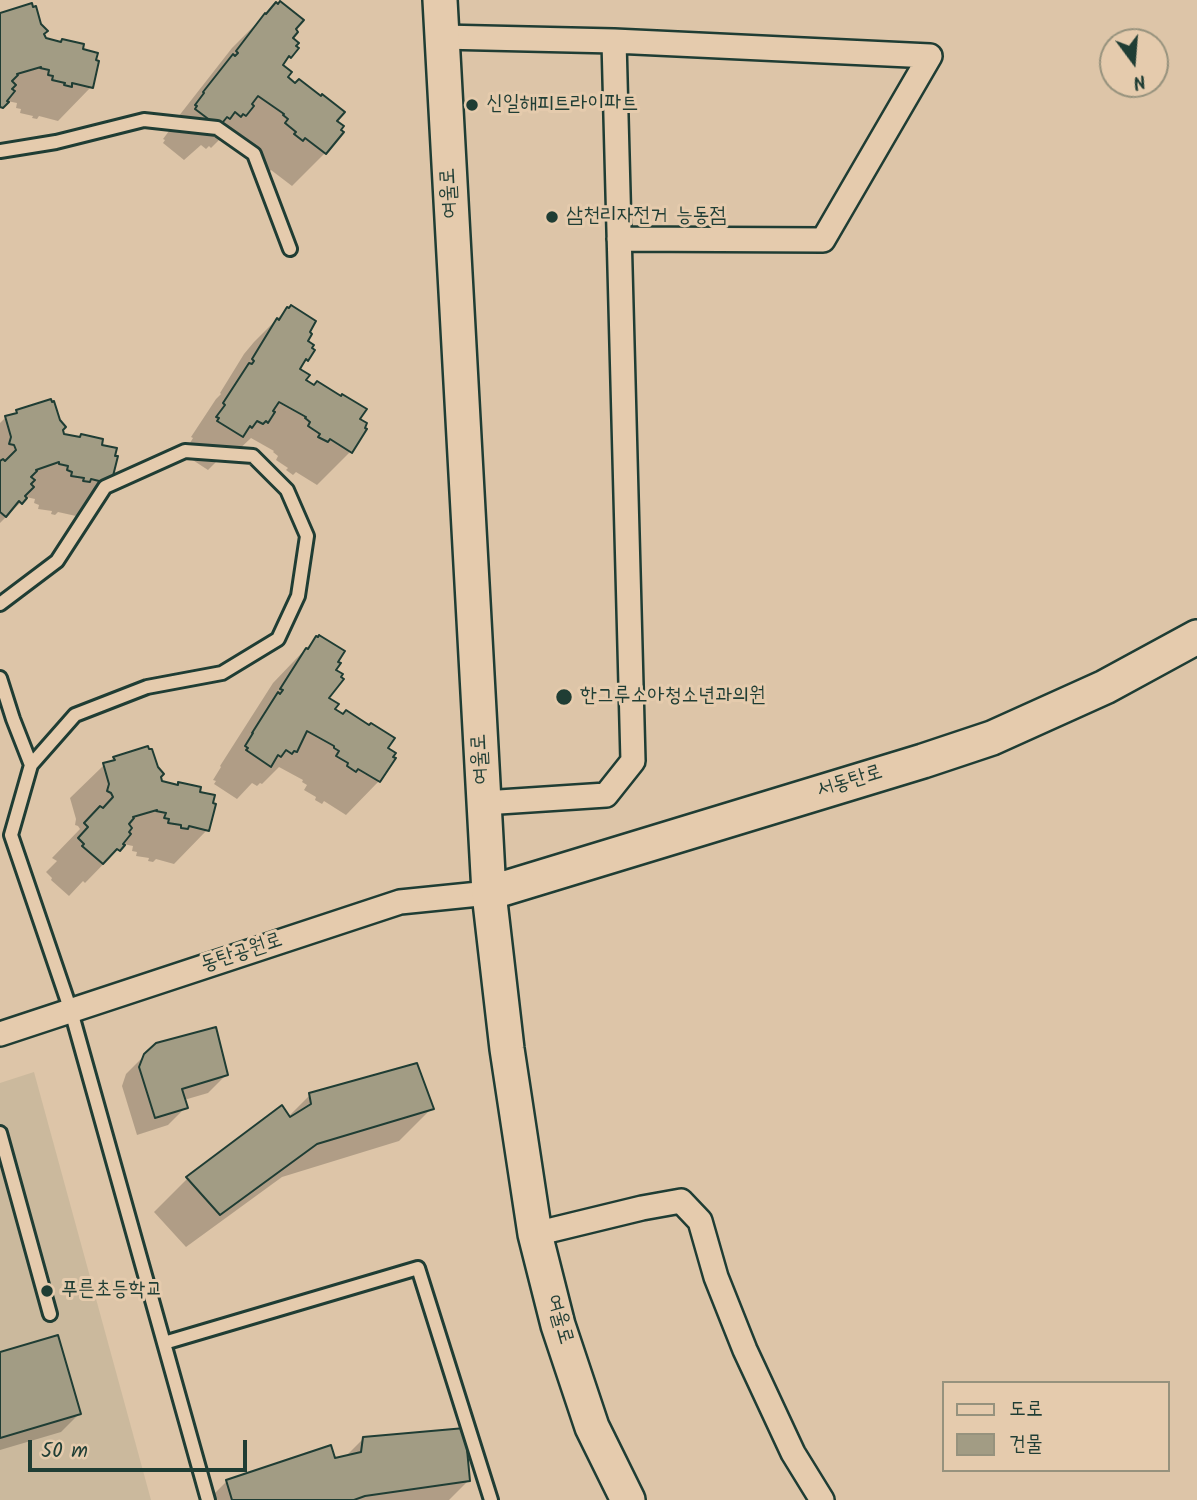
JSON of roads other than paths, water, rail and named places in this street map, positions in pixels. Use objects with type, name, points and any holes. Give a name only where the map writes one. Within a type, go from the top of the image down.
[{"type":"street","name":"여울로","points":[[440,0],[489,893],[507,1049],[535,1234],[558,1325],[592,1427],[628,1500]]},
{"type":"street","points":[[442,37],[614,41],[930,56],[823,240],[619,239]]},
{"type":"street","points":[[484,803],[606,795],[633,761],[614,41]]},
{"type":"street","name":"서동탄로","points":[[489,893],[992,738],[1105,687],[1197,636]]},
{"type":"street","name":"동탄공원로","points":[[0,1034],[400,902],[489,893]]},
{"type":"street","points":[[535,1234],[681,1201],[700,1221],[716,1277],[745,1350],[793,1453],[822,1500]]},
{"type":"lane","points":[[0,150],[56,142],[144,120],[218,128],[254,154],[290,249]]},
{"type":"lane","points":[[0,604],[57,561],[105,487],[185,451],[253,456],[286,490],[307,536],[298,596],[278,639],[222,673],[147,687],[75,715],[31,765],[11,835],[71,1010],[208,1500]]},
{"type":"lane","points":[[0,678],[31,765]]},
{"type":"lane","points":[[0,1133],[50,1314]]},
{"type":"lane","points":[[164,1343],[418,1268],[491,1500]]},
{"type":"place","name":"신일해피트라이파트","points":[[472,105]]},
{"type":"place","name":"삼천리자전거 능동점","points":[[552,217]]},
{"type":"place","name":"한그루소아청소년과의원","points":[[564,697]]},
{"type":"place","name":"푸른초등학교","points":[[47,1291]]}]
